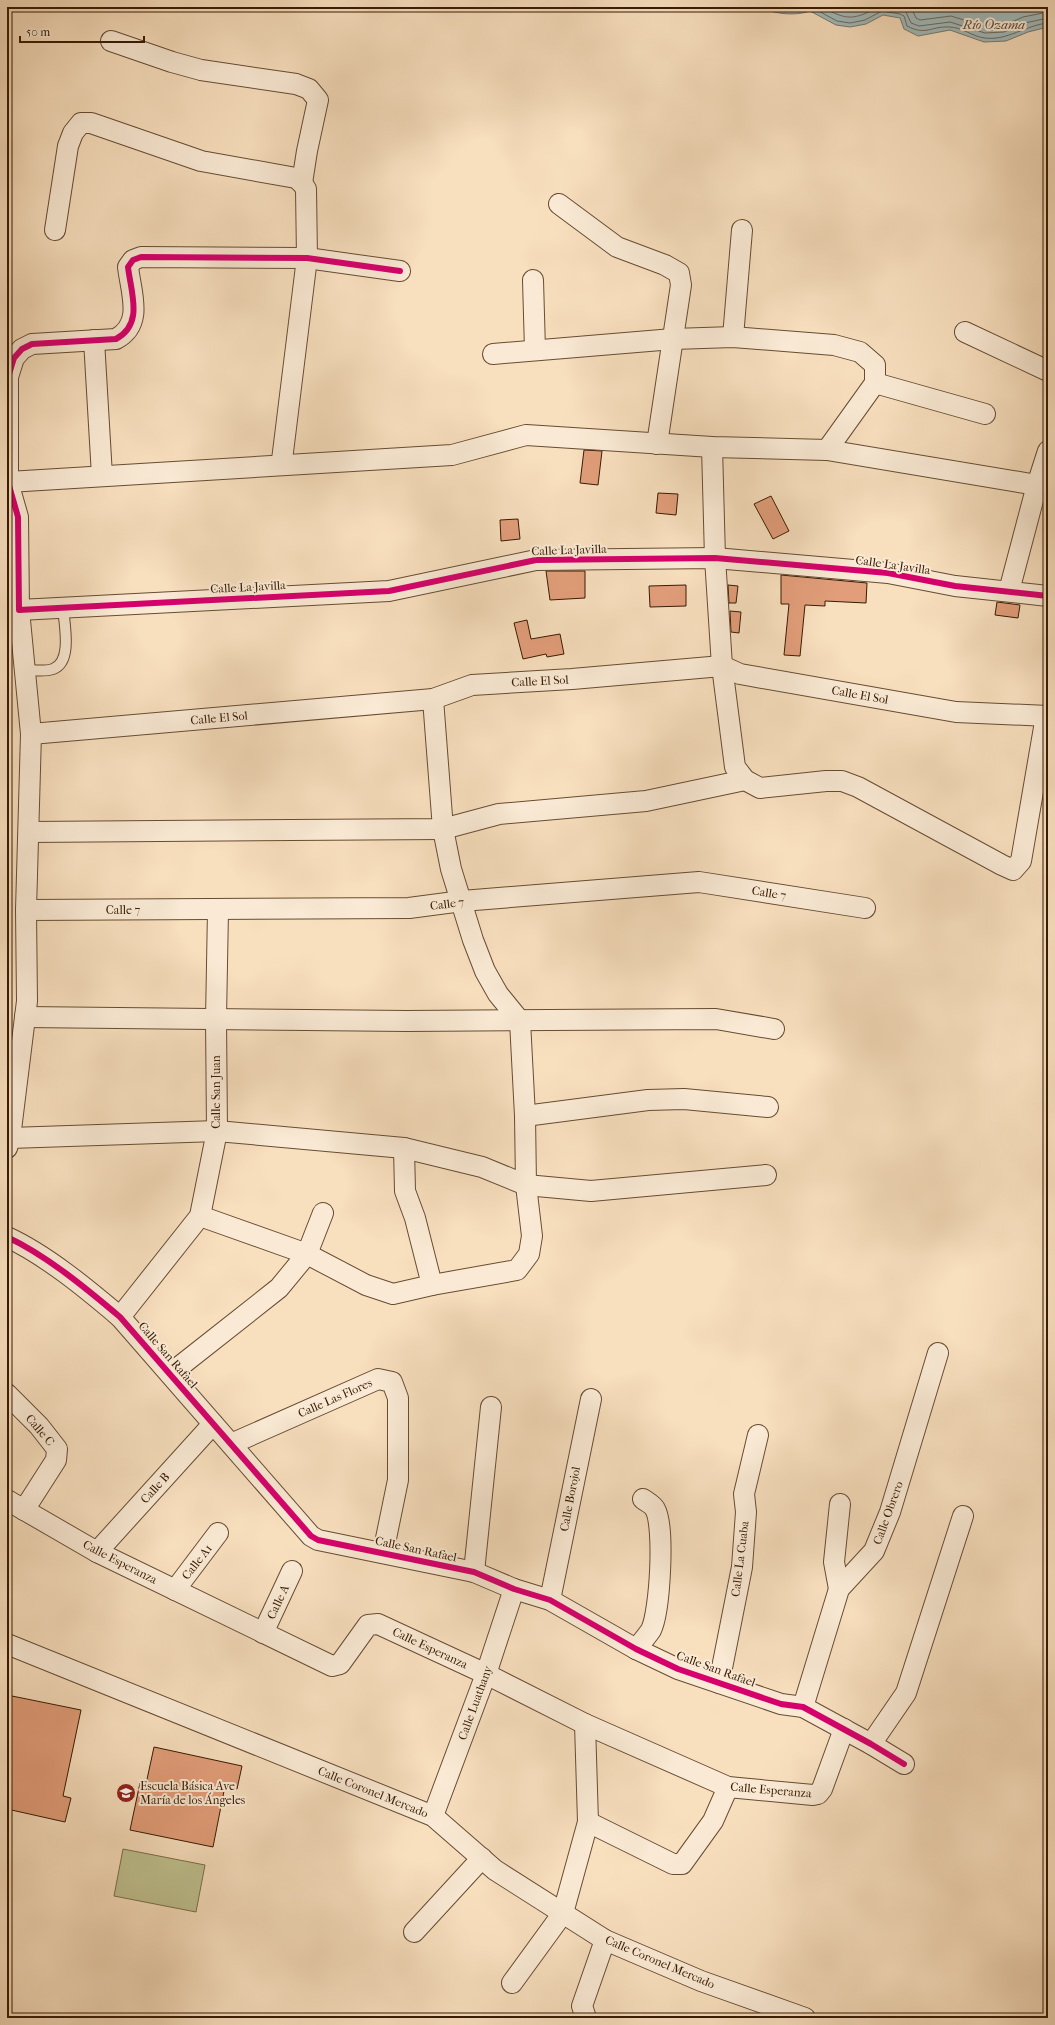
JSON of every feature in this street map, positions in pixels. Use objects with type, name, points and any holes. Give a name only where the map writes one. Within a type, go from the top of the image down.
[{"type":"street","points":[[111,41],[194,68],[296,84],[309,90],[318,100],[302,183]]},
{"type":"street","points":[[55,230],[68,146],[72,133],[81,123],[91,123],[201,161],[296,178],[302,183],[306,189],[307,258],[282,460],[279,464]]},
{"type":"street","points":[[558,204],[617,247],[665,265],[679,273],[681,285],[657,444]]},
{"type":"street","points":[[733,337],[742,230]]},
{"type":"street","points":[[400,271],[307,258],[141,257],[133,260],[128,267],[134,316],[132,326],[126,334],[116,339],[32,344],[22,349],[14,358],[8,377],[8,482],[18,517],[19,610],[30,734],[29,832],[26,910],[26,1001],[9,1143],[217,1131],[404,1148],[482,1167],[526,1185],[590,1191],[766,1175]]},
{"type":"street","points":[[533,280],[535,350]]},
{"type":"street","points":[[965,332],[1048,371]]},
{"type":"street","points":[[493,354],[673,339],[733,337],[834,345],[860,352],[875,365],[874,383],[827,450]]},
{"type":"street","points":[[94,340],[102,476]]},
{"type":"street","points":[[874,383],[985,414]]},
{"type":"street","points":[[8,482],[279,464],[452,455],[526,435],[712,447],[827,450],[1037,486]]},
{"type":"street","points":[[712,447],[715,558],[722,666],[734,767],[745,780],[760,788],[826,781],[842,781],[858,787],[1002,866],[1013,870],[1021,861],[1047,716]]},
{"type":"street","points":[[1009,591],[1037,486],[1048,451]]},
{"type":"street","name":"Calle La Javilla","points":[[19,610],[389,591],[536,560],[715,558],[888,573],[955,586],[1048,596]]},
{"type":"street","points":[[7,588],[19,610]]},
{"type":"street","name":"Calle El Sol","points":[[30,734],[433,699],[472,685],[572,679],[722,666],[740,674],[956,712],[1047,716]]},
{"type":"street","points":[[200,1216],[307,1254],[366,1285],[393,1294],[432,1285],[517,1270],[529,1254],[532,1236],[526,1185],[525,1116],[520,1021],[498,994],[485,971],[473,940],[451,869],[443,829],[433,699]]},
{"type":"street","points":[[29,832],[443,829],[499,814],[646,801],[745,780]]},
{"type":"street","name":"Calle 7","points":[[26,910],[409,908],[462,902],[699,882],[865,908]]},
{"type":"street","name":"Calle San Juan","points":[[120,1317],[200,1216],[217,1131],[216,1019],[218,910]]},
{"type":"street","points":[[25,1018],[520,1021],[716,1019],[774,1029]]},
{"type":"street","points":[[525,1116],[648,1100],[684,1099],[768,1108]]},
{"type":"street","points":[[404,1148],[405,1191],[415,1218],[432,1285]]},
{"type":"street","points":[[170,1374],[279,1288],[307,1254],[323,1213]]},
{"type":"street","name":"Calle San Rafael","points":[[7,1237],[21,1244],[92,1293],[120,1317],[311,1536],[318,1540],[474,1572],[514,1589],[550,1600],[636,1649],[678,1669],[781,1704],[803,1707],[904,1764]]},
{"type":"street","name":"Calle Obrero","points":[[803,1707],[838,1589],[874,1551],[890,1512],[938,1353]]},
{"type":"street","name":"Calle Las Flores","points":[[230,1444],[378,1379],[392,1382],[398,1398],[398,1480],[383,1553]]},
{"type":"street","name":"Calle C","points":[[7,1394],[39,1426],[57,1449],[56,1460],[24,1510]]},
{"type":"street","name":"Calle Borojol","points":[[550,1600],[591,1399]]},
{"type":"street","points":[[474,1572],[491,1407]]},
{"type":"street","name":"Calle B","points":[[97,1552],[213,1424]]},
{"type":"street","name":"Calle La Cuaba","points":[[719,1683],[742,1566],[746,1512],[744,1494],[758,1435]]},
{"type":"street","name":"Calle Esperanza","points":[[7,1500],[97,1552],[332,1666],[340,1664],[368,1625],[378,1624],[486,1674],[585,1724],[728,1787],[813,1795],[818,1794],[822,1788],[844,1729]]},
{"type":"street","points":[[636,1649],[651,1629],[656,1611],[661,1529],[655,1508],[643,1500]]},
{"type":"street","points":[[838,1589],[834,1562],[840,1504]]},
{"type":"street","points":[[871,1744],[906,1693],[963,1516]]},
{"type":"street","name":"Calle A1","points":[[175,1590],[218,1533]]},
{"type":"street","name":"Calle A","points":[[263,1633],[292,1571]]},
{"type":"street","name":"Calle Luathany","points":[[433,1816],[486,1674],[514,1589]]},
{"type":"street","name":"Calle Coronel Mercado","points":[[7,1644],[433,1816],[495,1870],[606,1940],[701,1981],[805,2018]]},
{"type":"street","points":[[512,1983],[563,1913],[588,1822],[585,1724]]},
{"type":"street","points":[[588,1822],[673,1864],[682,1864],[713,1821],[728,1787]]},
{"type":"street","points":[[414,1932],[482,1858]]},
{"type":"street","points":[[586,2018],[582,2006],[606,1940]]},
{"type":"lane","points":[[25,670],[53,669],[60,664],[66,647],[63,607]]},
{"type":"green space","points":[[123,1849],[205,1865],[196,1912],[114,1896]]},
{"type":"water","name":"Río Ozama","points":[[757,7],[1048,7],[1048,27],[1028,32],[1006,41],[984,42],[950,30],[918,36],[904,29],[900,18],[883,15],[866,24],[850,27],[836,25],[810,11],[797,14],[783,14]]},
{"type":"building","points":[[584,450],[602,451],[598,485],[580,483]]},
{"type":"building","points":[[658,493],[678,494],[676,515],[656,513]]},
{"type":"building","points":[[771,496],[789,531],[773,539],[754,504]]},
{"type":"building","points":[[518,519],[520,539],[501,541],[500,520]]},
{"type":"building","points":[[546,571],[585,571],[585,598],[550,600]]},
{"type":"building","points":[[781,575],[867,583],[866,603],[825,601],[825,606],[805,605],[800,656],[784,655],[789,604],[781,604]]},
{"type":"building","points":[[686,585],[686,606],[650,607],[649,586]]},
{"type":"building","points":[[728,585],[738,586],[736,603],[729,603]]},
{"type":"building","points":[[997,602],[1020,605],[1018,618],[995,615]]},
{"type":"building","points":[[730,611],[741,612],[739,633],[731,632]]},
{"type":"building","points":[[527,620],[531,639],[560,634],[564,654],[547,657],[546,654],[523,659],[514,623]]},
{"type":"building","points":[[7,1695],[81,1710],[63,1796],[71,1798],[65,1822],[7,1809]]},
{"type":"building","points":[[154,1747],[242,1766],[237,1789],[225,1786],[213,1847],[130,1830],[140,1783],[146,1784]]},
{"type":"cycle path","points":[[400,271],[307,258],[141,257],[133,260],[128,267],[134,307],[130,325],[125,333],[116,339],[32,344],[22,349],[14,358],[8,377],[8,482],[18,517],[19,610],[389,591],[536,560],[715,558],[888,573],[955,586],[1048,596]]},
{"type":"cycle path","points":[[7,1237],[22,1244],[51,1263],[80,1284],[120,1317],[311,1536],[318,1540],[474,1572],[514,1589],[550,1600],[636,1649],[678,1669],[781,1704],[803,1707],[904,1764]]},
{"type":"place","name":"Escuela Básica Ave María de los Ángeles","points":[[126,1793]]}]
